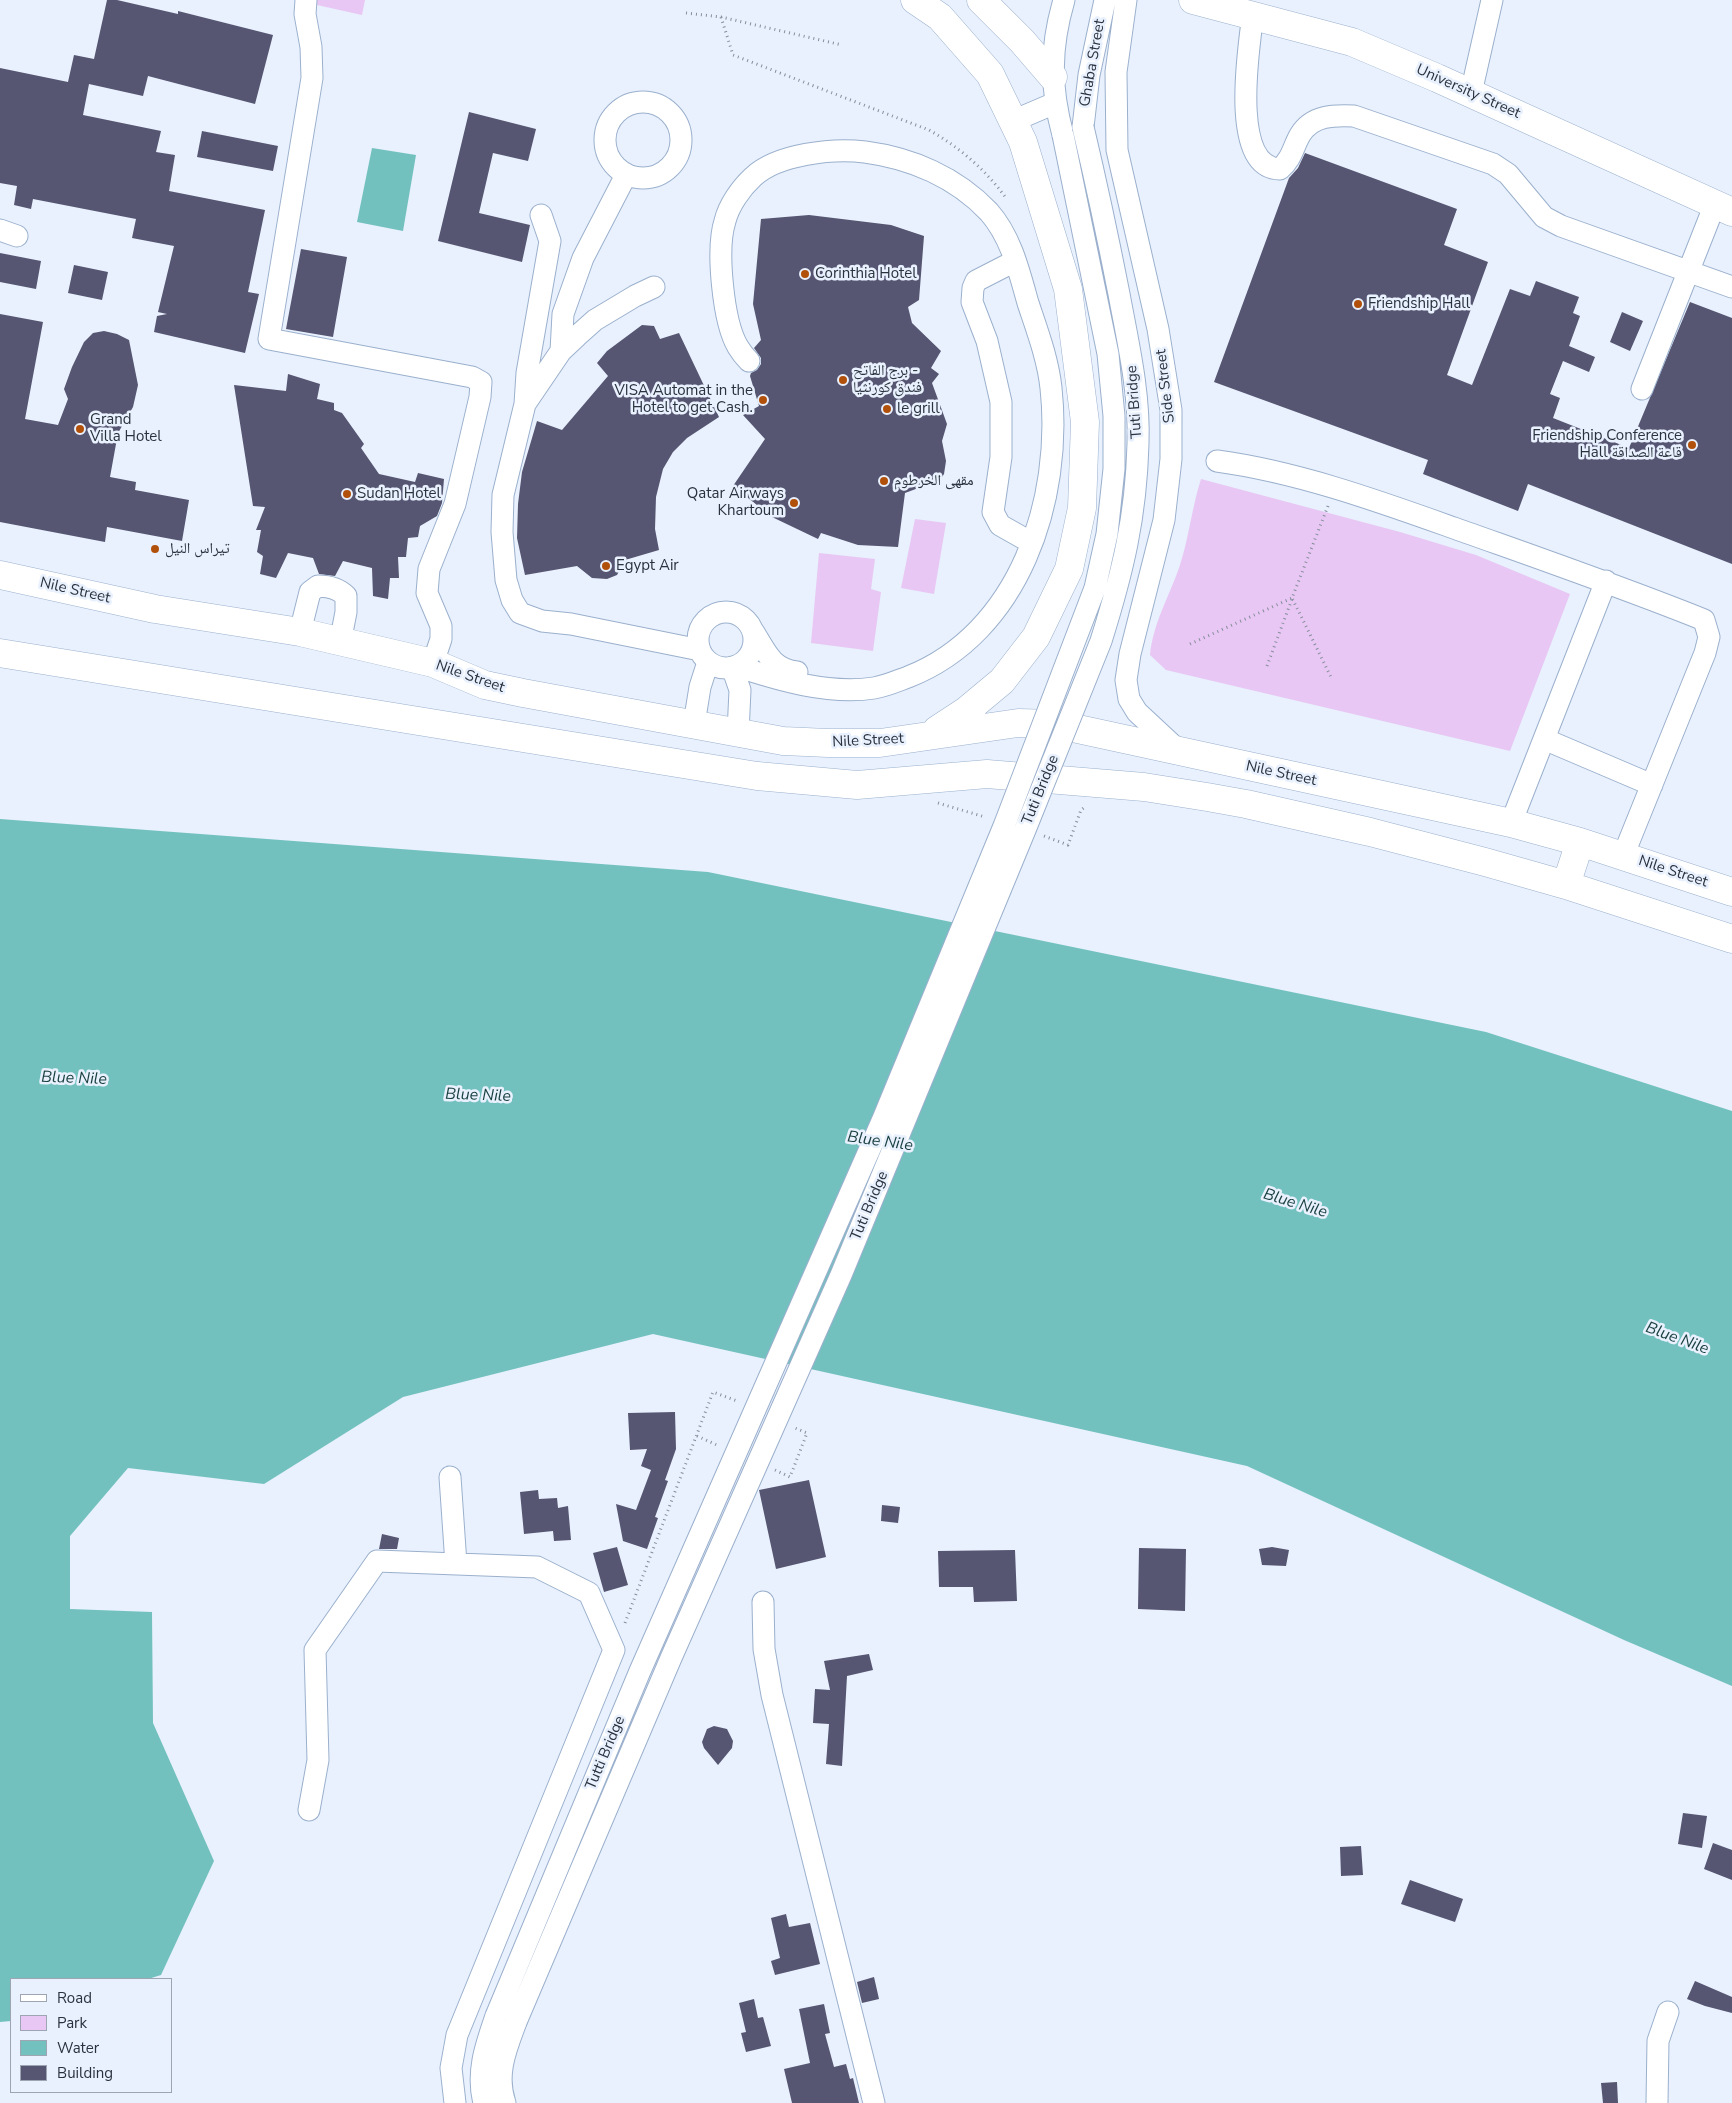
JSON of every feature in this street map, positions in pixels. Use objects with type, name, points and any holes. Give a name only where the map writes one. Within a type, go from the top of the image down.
[{"type":"main road","points":[[915,0],[940,17],[990,74],[1023,142],[1068,289],[1085,422],[1082,508],[1069,569],[1036,637],[1002,681],[966,711],[925,738]]},
{"type":"main road","points":[[981,0],[1022,41],[1054,90]]},
{"type":"main road","name":"University Street","points":[[1193,0],[1253,14],[1352,42],[1471,93],[1724,208]]},
{"type":"main road","name":"Nile Street","points":[[0,575],[155,609],[300,632],[340,643],[434,663],[485,685],[783,741],[828,744],[880,743],[925,738],[987,726],[1018,723],[1055,724],[1511,823],[1580,842],[1732,892]]},
{"type":"main road","points":[[0,653],[757,776],[857,784],[987,774],[1144,787],[1246,804],[1370,832],[1566,885],[1732,939]]},
{"type":"main road","points":[[1566,885],[1580,842]]},
{"type":"street","points":[[306,0],[305,14],[311,47],[312,78],[270,340],[472,376],[481,382],[480,397],[455,504],[429,569],[426,593],[440,626],[440,639],[434,663]]},
{"type":"street","name":"Ghaba Street","points":[[1063,135],[1054,90],[1055,32],[1064,0]]},
{"type":"street","name":"Ghaba Street","points":[[1083,127],[1089,75],[1105,0]]},
{"type":"street","name":"Side Street","points":[[1126,0],[1116,72],[1117,150],[1158,329],[1171,410],[1171,459],[1164,520],[1130,654],[1126,680],[1129,699],[1137,712],[1180,752]]},
{"type":"street","points":[[1471,93],[1492,0]]},
{"type":"street","points":[[1253,14],[1244,95],[1251,136],[1258,160],[1270,169],[1280,169],[1288,163],[1300,134],[1311,123],[1330,115],[1354,116],[1493,164],[1508,174],[1544,217],[1562,226],[1732,287]]},
{"type":"street","points":[[1013,121],[1054,90]]},
{"type":"street","name":"Tuti Bridge","points":[[505,2103],[501,2083],[501,2067],[516,2022],[671,1658],[841,1275],[1101,641],[1120,583],[1135,499],[1138,442],[1136,401],[1128,340],[1083,127]]},
{"type":"street","name":"Tuti Bridge","points":[[484,2103],[480,2089],[482,2059],[496,2016],[640,1671],[883,1119],[1004,826],[1095,588],[1107,534],[1114,469],[1114,416],[1108,354],[1063,135]]},
{"type":"street","points":[[694,724],[704,656],[698,639],[701,628],[708,619],[717,613],[728,612],[739,615],[748,622],[772,662],[789,671],[855,677],[898,670],[928,655],[958,635],[1002,578],[1023,538],[1038,488],[1041,392],[1009,264],[1006,238],[997,223],[980,204],[946,178],[909,161],[887,155],[843,149],[810,153],[783,161],[755,175],[739,193],[725,218],[721,239],[720,262],[732,331],[739,349],[750,352]]},
{"type":"street","points":[[561,351],[563,314],[580,266],[626,175]]},
{"type":"street","points":[[1642,389],[1689,270],[1724,208]]},
{"type":"street","points":[[542,215],[550,241],[527,373],[524,404],[503,494],[502,532],[506,580],[512,600],[520,614],[542,621],[571,624],[704,656],[719,667],[734,667],[792,683],[832,688],[873,688],[889,684],[930,668],[963,645],[988,618],[1012,586],[1023,566],[1039,526],[1050,476],[1053,432],[1051,386],[1046,362],[1009,264]]},
{"type":"street","points":[[1009,264],[976,281],[972,302],[988,342],[1001,402],[1001,458],[993,512],[1000,525],[1023,538]]},
{"type":"street","points":[[524,404],[561,351],[595,320],[654,287]]},
{"type":"street","points":[[1217,461],[1248,465],[1406,510],[1606,581],[1704,620],[1709,637],[1705,653],[1623,856]]},
{"type":"street","points":[[1511,823],[1606,581]]},
{"type":"street","points":[[300,632],[310,592],[318,586],[330,587],[342,592],[346,596],[346,612],[340,643]]},
{"type":"street","points":[[734,667],[745,660],[752,652],[754,642],[753,631]]},
{"type":"street","points":[[734,667],[740,690],[738,733]]},
{"type":"street","points":[[1544,739],[1652,785]]},
{"type":"street","points":[[450,1477],[456,1564]]},
{"type":"street","points":[[310,1810],[318,1760],[315,1650],[377,1561],[537,1567],[589,1593],[614,1650],[457,2035],[451,2068],[455,2103]]},
{"type":"street","points":[[762,1602],[764,1649],[772,1694],[874,2103]]},
{"type":"street","points":[[1657,2103],[1658,2041],[1668,2012]]},
{"type":"path","points":[[686,13],[721,17],[842,44]]},
{"type":"path","points":[[1267,666],[1335,489]]},
{"type":"path","points":[[1190,644],[1292,598]]},
{"type":"path","points":[[1292,598],[1331,677]]},
{"type":"path","points":[[937,802],[994,819]]},
{"type":"path","points":[[1042,836],[1068,845],[1080,810]]},
{"type":"path","points":[[614,1650],[713,1392],[739,1401]]},
{"type":"path","points":[[790,1477],[807,1433],[792,1427]]},
{"type":"green space","points":[[316,0],[365,0],[362,15],[317,5]]},
{"type":"green space","points":[[1201,479],[1400,532],[1476,555],[1570,594],[1510,751],[1166,670],[1150,655],[1152,643],[1158,620],[1180,565]]},
{"type":"green space","points":[[915,519],[946,523],[934,594],[901,588]]},
{"type":"green space","points":[[819,553],[875,559],[871,589],[881,592],[873,651],[811,643]]},
{"type":"water","points":[[372,148],[416,155],[403,231],[357,222]]},
{"type":"water","name":"Blue Nile","points":[[0,819],[708,872],[1486,1032],[1732,1111],[1732,1686],[1624,1640],[1247,1466],[653,1334],[403,1397],[264,1484],[128,1468],[70,1536],[70,1609],[152,1612],[153,1723],[214,1861],[161,1975],[151,1978],[10,1978],[10,2021],[0,2022]]},
{"type":"building","points":[[107,0],[117,0],[178,14],[178,11],[273,35],[255,104],[148,76],[143,96],[89,84],[83,115],[161,131],[156,152],[175,155],[169,191],[265,210],[248,292],[259,294],[245,353],[154,332],[157,316],[167,314],[158,312],[174,246],[132,238],[136,219],[33,199],[31,209],[14,205],[17,186],[0,183],[0,68],[68,82],[74,55],[94,59]]},
{"type":"building","points":[[469,112],[536,129],[528,161],[493,153],[479,213],[530,225],[522,262],[438,241]]},
{"type":"building","points":[[202,131],[278,146],[273,171],[197,157]]},
{"type":"building","points":[[1305,153],[1457,209],[1444,245],[1488,262],[1447,375],[1472,385],[1510,289],[1530,296],[1536,281],[1579,297],[1573,313],[1580,316],[1569,346],[1595,357],[1589,372],[1563,361],[1550,394],[1560,398],[1553,418],[1629,448],[1690,302],[1732,318],[1732,564],[1528,484],[1518,511],[1423,474],[1428,460],[1214,382],[1289,178],[1298,168]]},
{"type":"building","name":"برج الفاتح - فندق كورنثيا","points":[[809,215],[891,225],[924,236],[919,300],[908,307],[912,323],[941,351],[931,368],[939,374],[932,383],[947,424],[942,441],[946,461],[944,474],[940,480],[905,493],[898,547],[858,545],[821,533],[818,539],[772,517],[733,486],[765,439],[743,415],[759,406],[750,376],[761,364],[761,358],[754,348],[761,340],[753,304],[761,219]]},
{"type":"building","points":[[301,249],[347,257],[333,337],[286,329]]},
{"type":"building","points":[[0,253],[41,261],[36,289],[0,282]]},
{"type":"building","points":[[74,265],[108,272],[102,300],[68,293]]},
{"type":"building","points":[[1622,312],[1643,321],[1630,351],[1610,342]]},
{"type":"building","name":"Grand Villa Hotel","points":[[0,314],[43,322],[25,419],[58,425],[68,399],[64,389],[72,367],[84,342],[93,333],[104,331],[117,334],[129,340],[138,385],[133,407],[118,433],[110,477],[136,482],[135,490],[189,500],[182,541],[107,527],[105,542],[0,522]]},
{"type":"building","points":[[642,325],[654,326],[660,339],[679,333],[719,417],[687,438],[673,452],[663,469],[656,497],[655,529],[659,550],[625,560],[617,575],[607,579],[592,578],[577,566],[525,575],[517,538],[518,504],[522,472],[537,421],[562,430],[608,376],[597,363],[607,351]]},
{"type":"building","name":"Sudan Hotel","points":[[288,374],[320,384],[317,399],[334,403],[334,410],[342,413],[364,444],[361,448],[379,474],[415,482],[418,473],[444,479],[442,503],[437,516],[420,526],[418,537],[408,538],[406,557],[398,557],[399,578],[390,578],[388,599],[373,596],[372,568],[343,561],[335,576],[319,574],[313,558],[288,553],[276,578],[260,574],[263,556],[257,552],[261,530],[256,530],[265,507],[253,506],[234,385],[286,391]]},
{"type":"building","points":[[675,1412],[676,1449],[665,1480],[668,1481],[655,1517],[658,1518],[647,1549],[623,1541],[616,1504],[636,1510],[651,1470],[641,1466],[647,1449],[630,1450],[628,1413]]},
{"type":"building","points":[[809,1480],[826,1557],[776,1569],[759,1490]]},
{"type":"building","points":[[538,1490],[539,1499],[557,1498],[558,1508],[568,1506],[571,1540],[554,1541],[553,1531],[524,1534],[520,1492]]},
{"type":"building","points":[[882,1505],[900,1507],[898,1523],[881,1521]]},
{"type":"building","points":[[382,1534],[399,1538],[397,1549],[379,1549]]},
{"type":"building","points":[[617,1547],[628,1585],[604,1592],[593,1553]]},
{"type":"building","points":[[1272,1547],[1289,1550],[1286,1566],[1262,1565],[1259,1549]]},
{"type":"building","points":[[1139,1548],[1186,1549],[1185,1611],[1138,1609]]},
{"type":"building","points":[[1015,1550],[1017,1601],[974,1602],[973,1587],[939,1587],[938,1551]]},
{"type":"building","points":[[869,1654],[873,1670],[847,1676],[842,1766],[826,1764],[829,1724],[813,1723],[815,1689],[830,1690],[824,1661]]},
{"type":"building","points":[[714,1726],[727,1729],[733,1741],[732,1748],[718,1765],[704,1748],[702,1742],[707,1729]]},
{"type":"building","points":[[1683,1813],[1707,1816],[1702,1848],[1678,1844]]},
{"type":"building","points":[[1713,1843],[1732,1850],[1732,1880],[1704,1869]]},
{"type":"building","points":[[1361,1846],[1363,1875],[1341,1876],[1340,1847]]},
{"type":"building","points":[[1410,1880],[1463,1899],[1455,1922],[1401,1904]]},
{"type":"building","points":[[786,1914],[789,1927],[810,1923],[820,1964],[775,1975],[771,1961],[780,1958],[771,1918]]},
{"type":"building","points":[[874,1977],[879,1999],[862,2003],[857,1982]]},
{"type":"building","points":[[1695,1981],[1732,1997],[1732,2013],[1687,1999]]},
{"type":"building","points":[[754,1999],[758,2018],[763,2017],[771,2046],[746,2052],[741,2033],[746,2032],[739,2003]]},
{"type":"building","points":[[824,2004],[830,2033],[825,2034],[834,2067],[846,2064],[850,2079],[853,2078],[859,2103],[792,2103],[784,2069],[810,2063],[799,2009]]},
{"type":"building","points":[[1617,2082],[1618,2103],[1603,2103],[1601,2083]]},
{"type":"place","name":"Corinthia Hotel","points":[[805,274]]},
{"type":"place","name":"Friendship Hall","points":[[1358,304]]},
{"type":"place","name":"برج الفاتح - فندق كورنثيا","points":[[843,380]]},
{"type":"place","name":"VISA Automat in the Hotel to get Cash.","points":[[763,400]]},
{"type":"place","name":"le grill","points":[[887,409]]},
{"type":"place","name":"Grand Villa Hotel","points":[[80,429]]},
{"type":"place","name":"Friendship Conference Hall قاعة الصداقة","points":[[1692,445]]},
{"type":"place","name":"مقهى الخرطوم","points":[[884,481]]},
{"type":"place","name":"Sudan Hotel","points":[[347,494]]},
{"type":"place","name":"Qatar Airways Khartoum","points":[[794,503]]},
{"type":"place","name":"تيراس النيل","points":[[155,549]]},
{"type":"place","name":"Egypt Air","points":[[606,566]]}]
